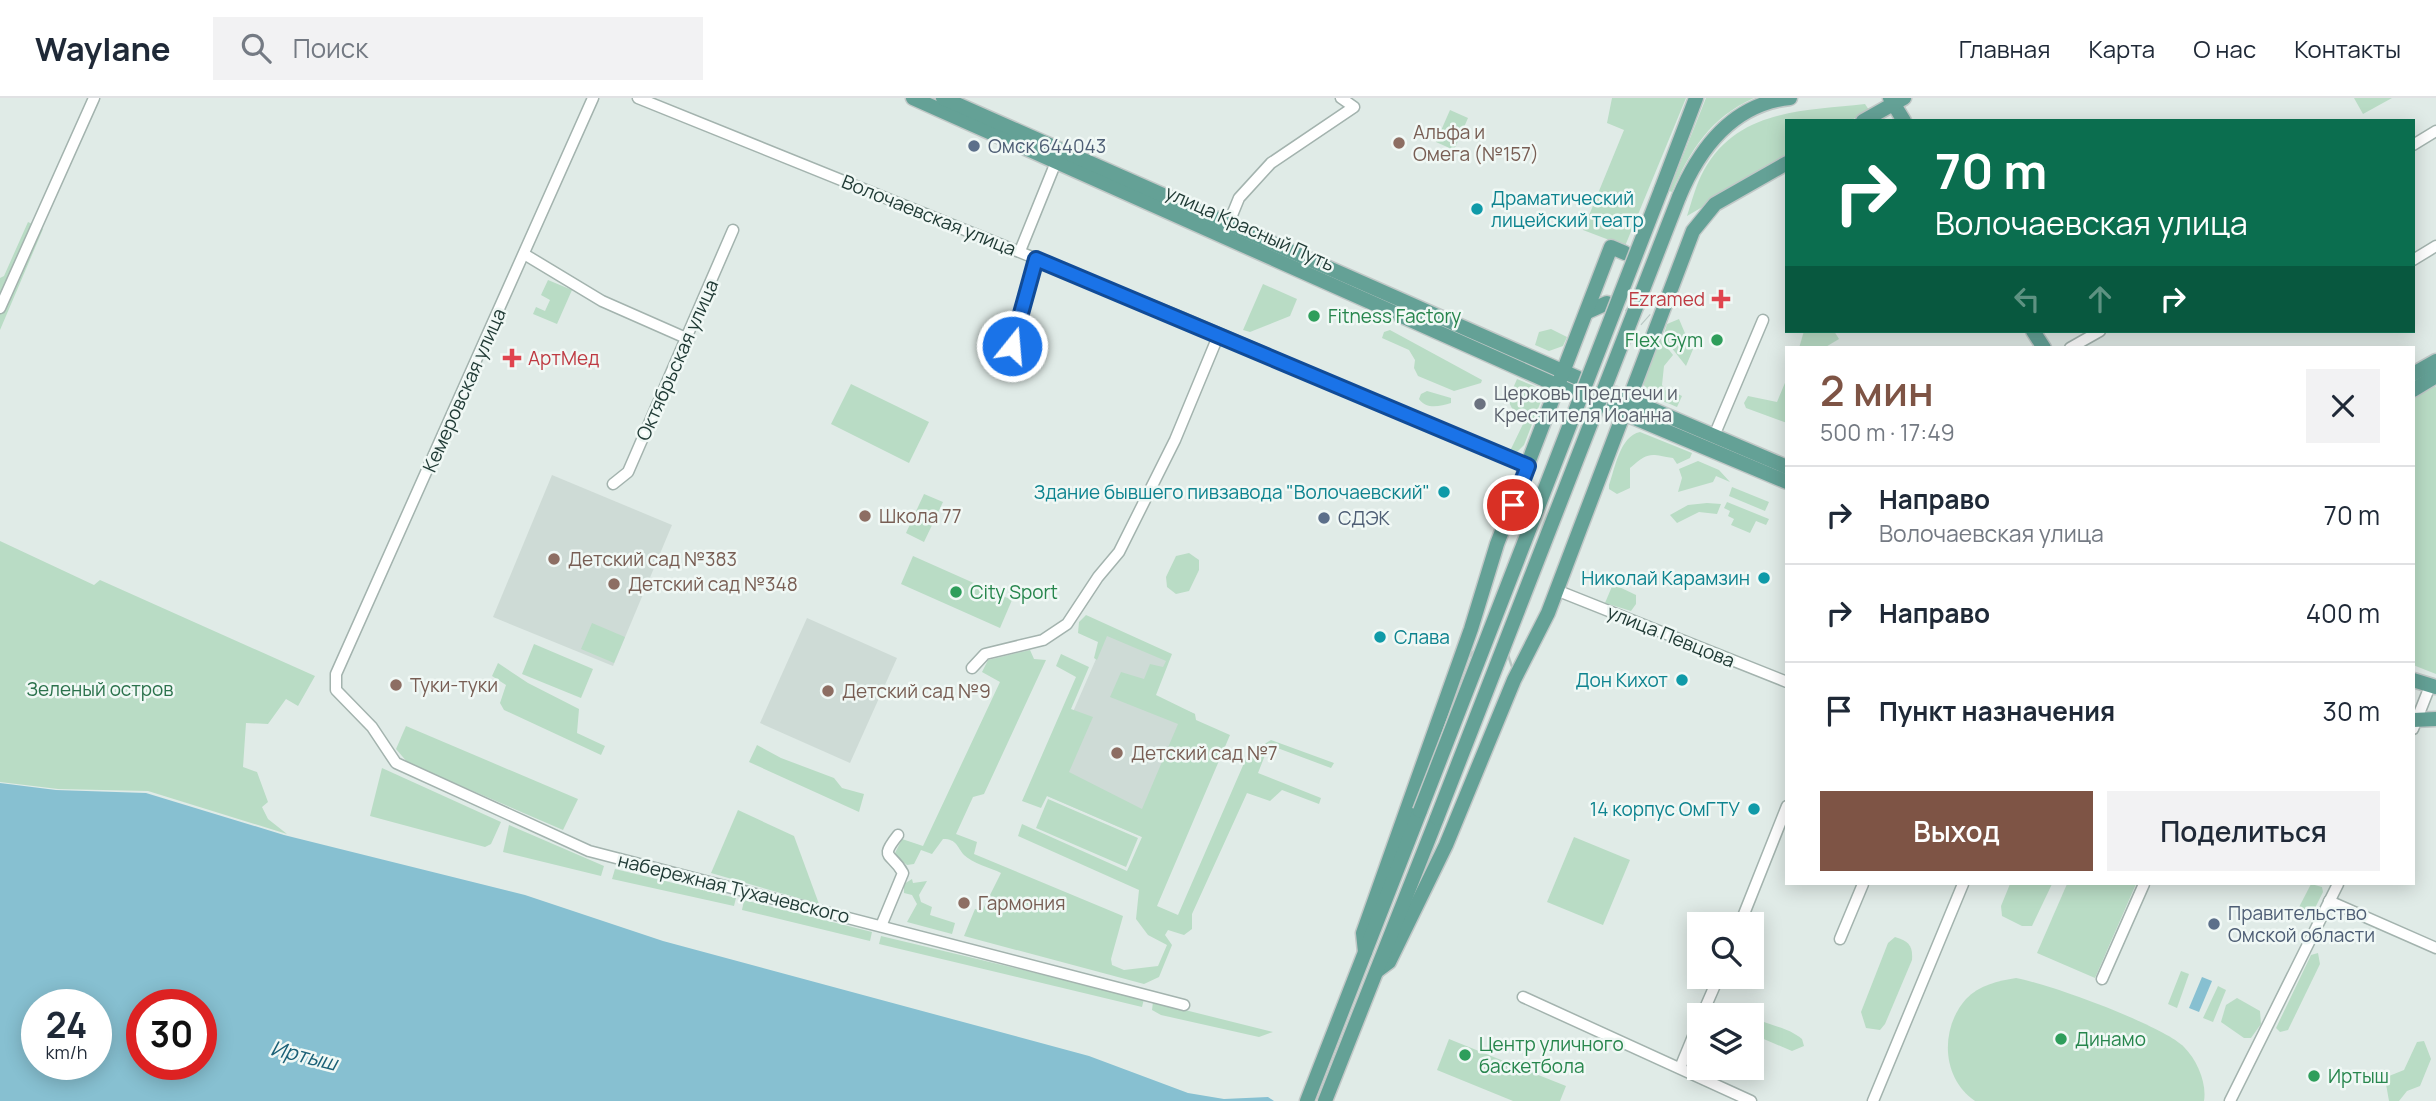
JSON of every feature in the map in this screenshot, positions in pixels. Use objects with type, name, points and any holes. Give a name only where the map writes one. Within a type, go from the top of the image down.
[{"type":"main road","name":"улица Красный Путь","points":[[913,98],[1228,225],[1568,382]]},
{"type":"main road","name":"улица Красный Путь","points":[[943,98],[1058,156],[1568,382]]},
{"type":"main road","points":[[1307,1101],[1696,98]]},
{"type":"main road","points":[[1325,1101],[1679,197],[1701,153],[1716,134],[1755,106],[1790,98]]},
{"type":"main road","points":[[1866,119],[1896,100],[1903,119]]},
{"type":"main road","points":[[1377,971],[1388,962],[1446,845],[1514,680],[1556,590],[1620,404],[1651,341],[1670,271],[1702,216],[1715,204],[1785,164]]},
{"type":"main road","points":[[1366,952],[1363,933],[1471,629],[1480,592],[1528,466],[1568,382],[1587,312],[1611,247],[1625,253]]},
{"type":"main road","points":[[1587,312],[1607,303]]},
{"type":"main road","points":[[1646,320],[1651,341]]},
{"type":"main road","points":[[2415,373],[2436,360]]},
{"type":"main road","points":[[2415,389],[2436,376]]},
{"type":"main road","points":[[1620,404],[1714,436],[1785,466]]},
{"type":"main road","points":[[1620,404],[1785,481]]},
{"type":"main road","points":[[1471,629],[1474,650]]},
{"type":"main road","points":[[1511,660],[1536,635]]},
{"type":"main road","points":[[2415,681],[2433,686]]},
{"type":"main road","points":[[2415,723],[2436,719]]},
{"type":"street","points":[[0,308],[94,98]]},
{"type":"street","name":"Кемеровская улица","points":[[334,681],[593,98]]},
{"type":"street","name":"Волочаевская улица","points":[[638,98],[1020,251],[1528,466]]},
{"type":"street","points":[[1228,225],[1240,198],[1270,163],[1354,107],[1341,98]]},
{"type":"street","points":[[2415,144],[2436,131]]},
{"type":"street","points":[[1020,251],[1058,156]]},
{"type":"street","name":"Октябрьская улица","points":[[613,484],[628,472],[733,230]]},
{"type":"street","points":[[2415,259],[2436,246]]},
{"type":"street","points":[[524,254],[602,302],[686,338]]},
{"type":"street","points":[[1012,346],[1036,259]]},
{"type":"street","points":[[1714,436],[1763,320]]},
{"type":"street","points":[[2073,346],[2096,333]]},
{"type":"street","points":[[972,668],[985,654],[1044,640],[1067,624],[1098,577],[1119,552],[1175,440],[1219,334]]},
{"type":"street","name":"улица Певцова","points":[[1556,590],[1785,680]]},
{"type":"street","name":"набережная Тухачевского","points":[[334,681],[336,690],[372,727],[396,763],[589,850],[1184,1005]]},
{"type":"street","points":[[2415,721],[2433,686]]},
{"type":"street","points":[[1745,912],[1785,811]]},
{"type":"street","points":[[881,926],[903,873],[887,853],[887,848],[898,835]]},
{"type":"street","points":[[1840,939],[1863,885]]},
{"type":"street","points":[[1873,1101],[1963,885]]},
{"type":"street","points":[[2102,979],[2144,885]]},
{"type":"street","points":[[2230,1101],[2337,885]]},
{"type":"street","points":[[2329,901],[2436,948]]},
{"type":"street","points":[[1523,997],[1751,1101]]},
{"type":"street","points":[[1680,1069],[1687,1052]]},
{"type":"shaded area","points":[[552,475],[672,525],[613,666],[493,617]]},
{"type":"shaded area","name":"Детский сад №9","points":[[807,618],[897,658],[850,763],[760,723]]},
{"type":"shaded area","name":"Детский сад №7","points":[[1107,634],[1168,660],[1153,696],[1195,714],[1142,837],[1038,792]]},
{"type":"green space","points":[[1612,98],[1686,98],[1625,246],[1583,230],[1624,130],[1607,123]]},
{"type":"green space","points":[[1706,98],[1754,98],[1714,125],[1686,162],[1672,192],[1669,191]]},
{"type":"green space","points":[[2354,98],[2392,98],[2363,114]]},
{"type":"green space","points":[[1865,104],[1869,110],[1853,119],[1785,119],[1785,158],[1687,216],[1704,170],[1718,150],[1735,135],[1774,117]]},
{"type":"green space","points":[[1450,110],[1468,118],[1454,150],[1436,142]]},
{"type":"green space","points":[[28,222],[43,229],[0,330],[0,278],[4,276]]},
{"type":"green space","points":[[548,280],[572,290],[557,324],[533,314],[536,307],[545,311],[550,300],[541,295]]},
{"type":"green space","points":[[1263,284],[1297,299],[1290,316],[1250,332],[1243,330]]},
{"type":"green space","points":[[1679,319],[1687,338],[1696,342],[1686,366],[1663,337],[1667,324]]},
{"type":"green space","points":[[1551,329],[1567,337],[1563,346],[1549,351],[1535,345],[1539,332]]},
{"type":"green space","points":[[1390,330],[1482,380],[1481,383],[1454,391],[1418,376],[1414,368],[1415,360],[1409,350],[1382,338],[1384,332]]},
{"type":"green space","points":[[1803,333],[1835,333],[1839,339],[1827,346],[1800,346]]},
{"type":"green space","points":[[1659,337],[1673,355],[1664,366],[1662,385],[1667,392],[1670,390],[1682,396],[1677,407],[1652,395],[1643,382]]},
{"type":"green space","points":[[1517,379],[1534,386],[1541,401],[1524,445],[1517,452],[1510,451],[1524,422],[1517,419],[1508,400]]},
{"type":"green space","points":[[1785,383],[1785,422],[1746,408],[1744,403],[1748,396],[1777,402]]},
{"type":"green space","points":[[851,384],[929,422],[909,463],[831,424]]},
{"type":"green space","points":[[2434,385],[2436,387],[2436,674],[2415,666],[2415,397]]},
{"type":"green space","points":[[1427,391],[1451,398],[1451,403],[1426,405],[1419,399],[1421,394]]},
{"type":"green space","points":[[1640,432],[1692,453],[1690,458],[1677,464],[1673,458],[1659,455],[1642,459],[1630,468],[1630,488],[1617,494],[1609,489],[1616,462],[1623,446],[1633,435]]},
{"type":"green space","points":[[1698,461],[1719,470],[1730,482],[1716,476],[1713,482],[1678,492],[1682,478],[1679,469]]},
{"type":"green space","points":[[1732,487],[1769,502],[1765,511],[1729,496]]},
{"type":"green space","points":[[924,494],[943,502],[924,542],[906,533]]},
{"type":"green space","points":[[1727,502],[1769,519],[1766,525],[1756,521],[1750,533],[1731,525],[1734,519],[1728,516],[1730,511],[1724,508]]},
{"type":"green space","points":[[1721,504],[1717,514],[1699,512],[1677,523],[1670,515],[1688,505]]},
{"type":"green space","name":"Зеленый остров","points":[[0,541],[94,585],[100,580],[315,676],[298,706],[286,699],[268,724],[246,723],[243,767],[257,772],[268,802],[262,807],[268,819],[287,834],[148,791],[58,789],[0,782]]},
{"type":"green space","points":[[1189,553],[1199,560],[1199,570],[1189,591],[1176,594],[1167,587],[1166,577],[1176,556]]},
{"type":"green space","name":"City Sport","points":[[913,556],[1012,600],[1000,628],[901,584]]},
{"type":"green space","points":[[1613,584],[1636,595],[1636,604],[1631,611],[1605,603]]},
{"type":"green space","points":[[1086,615],[1172,654],[1156,695],[1195,714],[1196,720],[1230,735],[1157,906],[1178,915],[1248,754],[1271,740],[1334,763],[1331,768],[1269,745],[1258,773],[1321,798],[1319,804],[1282,790],[1270,801],[1247,793],[1192,914],[1192,929],[1184,935],[1168,930],[1165,935],[1172,945],[1159,977],[1144,984],[964,936],[975,909],[982,911],[1001,873],[967,858],[954,842],[948,839],[943,839],[932,854],[921,850],[914,864],[907,865],[894,855],[902,839],[923,846],[1000,682],[982,672],[988,660],[1030,650],[1034,659],[1046,660],[984,794],[973,797],[956,834],[977,842],[974,854],[1123,916],[1111,959],[1112,965],[1124,970],[1158,966],[1167,945],[1148,935],[1136,919],[1139,890],[1018,836],[1022,824],[1127,871],[1142,837],[1047,796],[1041,808],[1022,801],[1076,677],[1056,666],[1061,654],[1089,667],[1071,709],[1093,717],[1069,772],[1142,809],[1178,724],[1110,697],[1121,672],[1144,679],[1150,664],[1163,667],[1166,661],[1107,636],[1097,660],[1094,658],[1098,642],[1078,633],[1079,622]]},
{"type":"green space","points":[[592,623],[625,637],[614,663],[581,649]]},
{"type":"green space","points":[[534,644],[593,669],[581,698],[522,674]]},
{"type":"green space","points":[[498,663],[528,683],[579,709],[577,733],[605,746],[601,755],[504,710],[500,703],[506,685],[492,676]]},
{"type":"green space","points":[[406,726],[578,799],[563,830],[408,763],[396,749]]},
{"type":"green space","points":[[757,745],[781,758],[834,778],[842,788],[864,794],[859,812],[749,762]]},
{"type":"green space","points":[[382,768],[501,822],[491,844],[485,847],[370,816]]},
{"type":"green space","points":[[1048,799],[1138,838],[1126,867],[1036,828]]},
{"type":"green space","points":[[738,810],[794,836],[819,904],[711,873]]},
{"type":"green space","points":[[509,825],[604,866],[601,876],[503,852]]},
{"type":"green space","points":[[1574,837],[1630,860],[1603,925],[1547,902]]},
{"type":"green space","points":[[615,869],[736,898],[734,906],[612,879]]},
{"type":"green space","points":[[912,879],[913,883],[927,881],[919,895],[921,902],[932,907],[930,915],[955,923],[952,934],[907,922],[917,904],[912,895],[904,893],[904,884]]},
{"type":"green space","points":[[2010,885],[2052,885],[2032,926],[2022,926],[2002,916],[2001,906]]},
{"type":"green space","name":"Динамо","points":[[2067,885],[2136,885],[2095,978],[2037,953]]},
{"type":"green space","points":[[2310,885],[2322,887],[2323,892],[2312,914],[2299,916],[2296,913]]},
{"type":"green space","points":[[744,900],[872,932],[870,941],[742,910]]},
{"type":"green space","points":[[881,936],[1144,999],[1142,1007],[879,944]]},
{"type":"green space","points":[[1895,937],[1909,945],[1912,960],[1885,1024],[1880,1030],[1866,1028],[1861,1012],[1888,943]]},
{"type":"green space","points":[[2318,953],[2320,964],[2288,1030],[2280,1032],[2276,1028],[2311,955]]},
{"type":"green space","points":[[2181,971],[2189,974],[2177,1008],[2168,1004]]},
{"type":"green space","name":"Динамо","points":[[2016,978],[2104,1006],[2172,1038],[2189,1052],[2197,1065],[2204,1087],[2204,1101],[1975,1101],[1964,1091],[1950,1066],[1948,1038],[1952,1024],[1971,994],[1989,984]]},
{"type":"green space","points":[[2218,986],[2226,990],[2213,1022],[2203,1018]]},
{"type":"green space","points":[[2237,998],[2260,1011],[2261,1024],[2251,1038],[2244,1038],[2221,1022],[2226,1005]]},
{"type":"green space","points":[[1153,1002],[1273,1032],[1259,1037],[1161,1015],[1152,1010]]},
{"type":"green space","points":[[1764,1022],[1802,1039],[1804,1046],[1792,1051],[1764,1039]]},
{"type":"green space","name":"Центр уличного баскетбола","points":[[1449,1039],[1566,1086],[1560,1101],[1513,1101],[1437,1070]]},
{"type":"green space","points":[[2424,1041],[2431,1059],[2420,1086],[2407,1091],[2399,1101],[2389,1101],[2386,1084],[2389,1076],[2404,1070],[2417,1042]]},
{"type":"water","points":[[0,783],[56,790],[146,793],[284,835],[525,895],[663,941],[1089,1056],[1188,1093],[1224,1099],[1268,1097],[1274,1101],[0,1101]]},
{"type":"water","points":[[2202,977],[2212,981],[2199,1012],[2189,1008]]},
{"type":"tunnel","points":[[1626,254],[1664,269]]},
{"type":"tunnel","points":[[1609,303],[1628,304],[1646,320]]},
{"type":"tunnel","points":[[1474,650],[1484,662],[1493,666],[1511,660]]},
{"type":"place","name":"Альфа и Омега (№157)","points":[[1399,143]]},
{"type":"place","name":"Омск 644043","points":[[974,146]]},
{"type":"place","name":"Драматический лицейский театр","points":[[1477,209]]},
{"type":"place","name":"Ezramed","points":[[1721,299]]},
{"type":"place","name":"Fitness Factory","points":[[1314,316]]},
{"type":"place","name":"Flex Gym","points":[[1717,340]]},
{"type":"place","name":"АртМед","points":[[512,358]]},
{"type":"place","name":"Церковь Предтечи и Крестителя Иоанна","points":[[1480,404]]},
{"type":"place","name":"Здание бывшего пивзавода \"Волочаевский\"","points":[[1444,492]]},
{"type":"place","name":"Школа 77","points":[[865,516]]},
{"type":"place","name":"СДЭК","points":[[1324,518]]},
{"type":"place","name":"Детский сад №383","points":[[554,559]]},
{"type":"place","name":"Николай Карамзин","points":[[1764,578]]},
{"type":"place","name":"Детский сад №348","points":[[614,584]]},
{"type":"place","name":"City Sport","points":[[956,592]]},
{"type":"place","name":"Слава","points":[[1380,637]]},
{"type":"place","name":"Дон Кихот","points":[[1682,680]]},
{"type":"place","name":"Туки-туки","points":[[396,685]]},
{"type":"place","name":"Детский сад №9","points":[[828,691]]},
{"type":"place","name":"Детский сад №7","points":[[1117,753]]},
{"type":"place","name":"14 корпус ОмГТУ","points":[[1754,809]]},
{"type":"place","name":"Гармония","points":[[964,903]]},
{"type":"place","name":"Правительство Омской области","points":[[2214,924]]},
{"type":"place","name":"Динамо","points":[[2061,1039]]},
{"type":"place","name":"Центр уличного баскетбола","points":[[1465,1055]]},
{"type":"place","name":"Иртыш","points":[[2314,1076]]},
{"type":"route","points":[[1012,346],[1023,310],[1029,276],[1036,259],[1183,318],[1528,466],[1513,505]]}]
